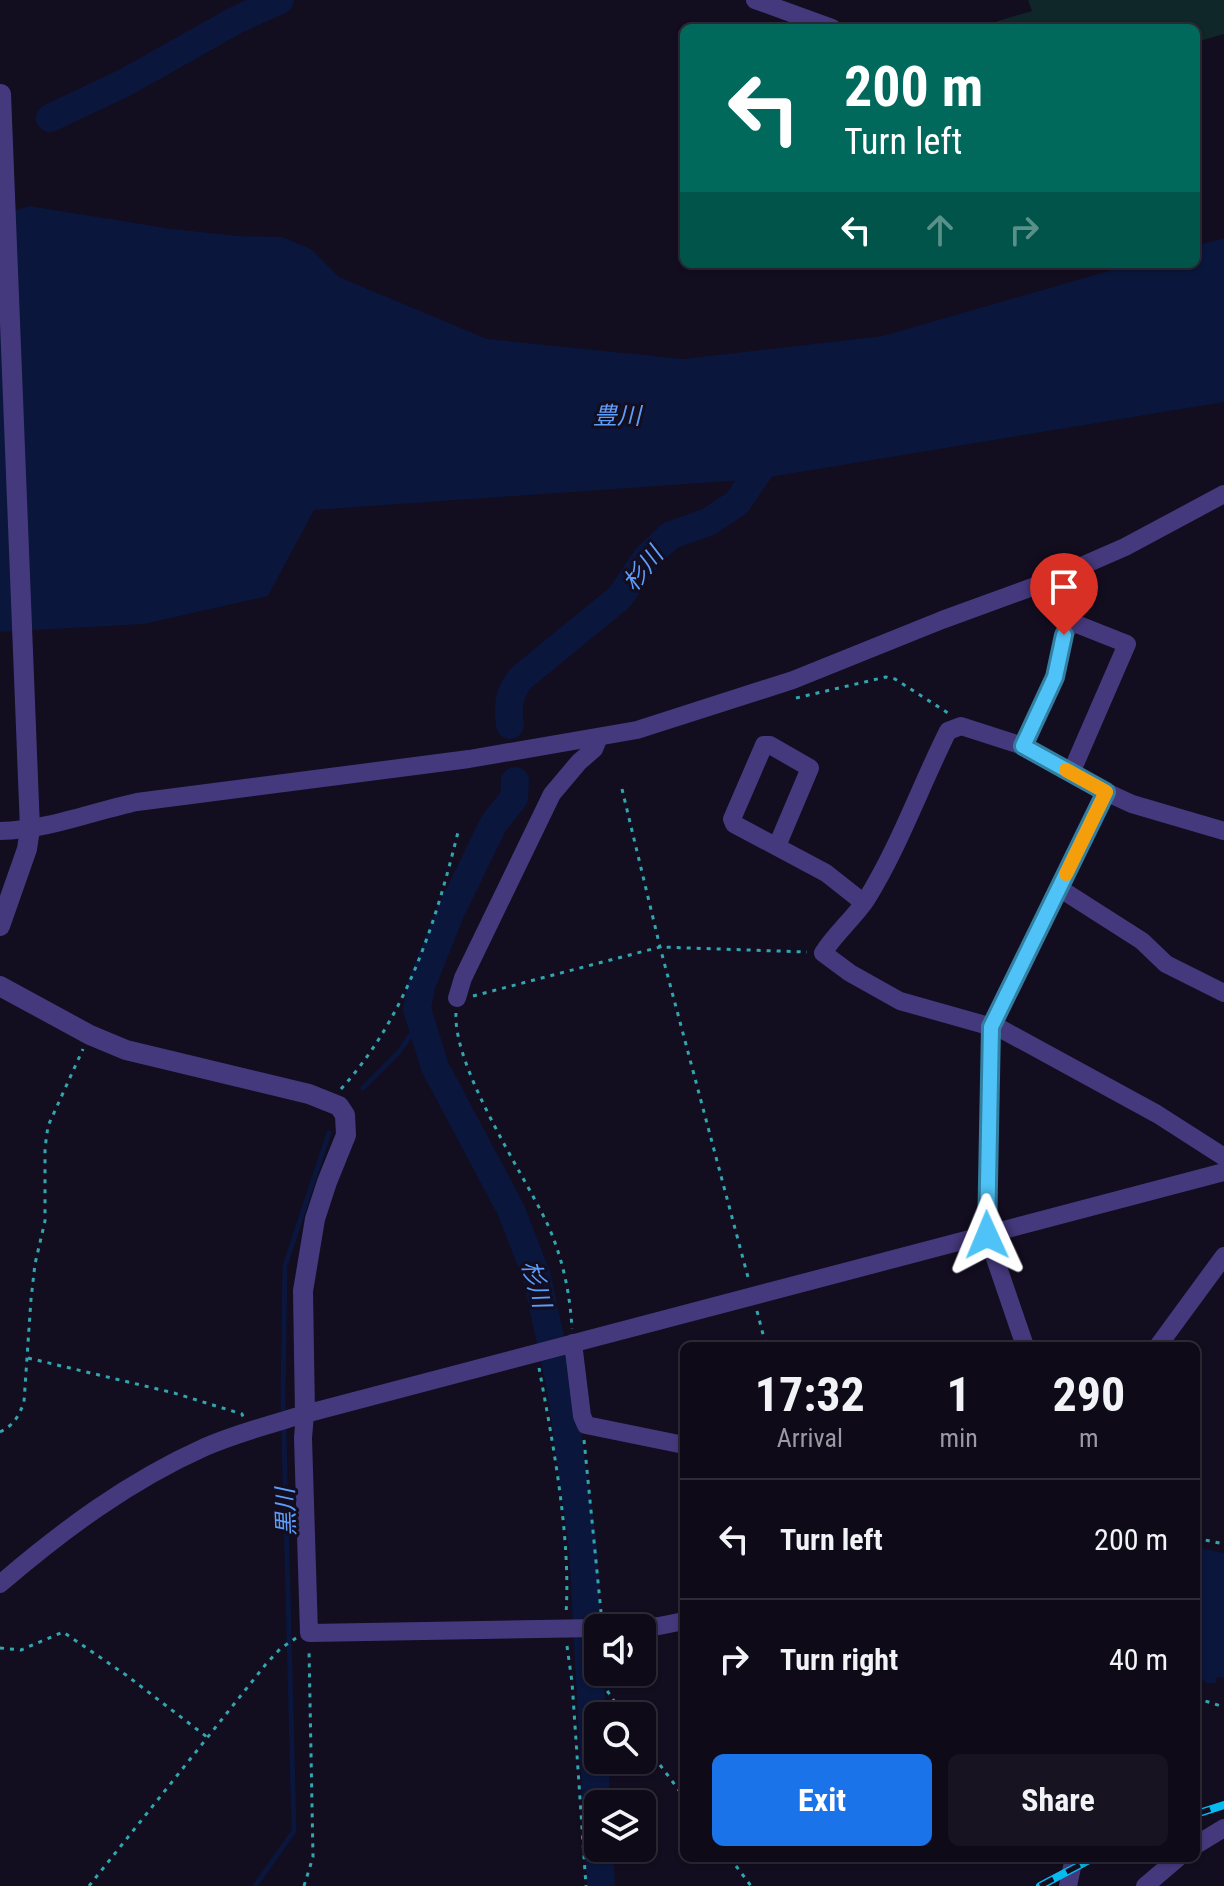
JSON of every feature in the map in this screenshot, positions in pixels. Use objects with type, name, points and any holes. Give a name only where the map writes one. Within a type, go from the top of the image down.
[{"type":"street","points":[[755,0],[821,24]]},
{"type":"street","points":[[0,926],[27,849],[30,821],[1,91]]},
{"type":"street","points":[[0,831],[30,821],[137,802],[469,759],[637,730],[793,680],[1038,585],[1125,547],[1224,494]]},
{"type":"street","points":[[1023,746],[1055,677],[1064,635],[1070,625],[1074,623],[1127,644],[1071,773]]},
{"type":"street","points":[[1224,831],[1132,804],[1023,746],[961,726],[954,727],[948,731],[922,782],[894,850],[864,903],[823,953],[850,973],[900,1001],[1003,1030],[1117,1091],[1224,1157]]},
{"type":"street","points":[[457,998],[463,978],[552,794],[594,749],[599,737]]},
{"type":"street","points":[[777,846],[810,768],[770,745],[764,745],[732,819],[734,824],[826,873],[864,903]]},
{"type":"street","points":[[1024,1342],[987,1235],[991,1027],[1106,792]]},
{"type":"street","points":[[1059,888],[1142,941],[1166,964],[1224,993]]},
{"type":"street","points":[[0,986],[90,1035],[126,1050],[224,1072],[330,1101],[339,1106],[345,1115],[346,1135],[327,1182],[307,1261],[302,1312],[300,1415],[303,1438],[304,1634],[584,1628]]},
{"type":"street","points":[[0,1584],[90,1511],[146,1477],[249,1431],[1224,1172]]},
{"type":"street","points":[[1161,1342],[1224,1256]]},
{"type":"street","points":[[569,1344],[586,1425],[680,1444]]},
{"type":"street","points":[[656,1626],[680,1622]]},
{"type":"street","points":[[1200,1843],[1224,1828]]},
{"type":"street","points":[[1068,1886],[1073,1862]]},
{"type":"street","points":[[1145,1886],[1173,1862]]},
{"type":"path","points":[[783,700],[886,677],[895,679],[946,711],[954,727]]},
{"type":"path","points":[[622,789],[660,947],[765,1342]]},
{"type":"path","points":[[330,1101],[379,1039],[412,979],[444,892],[459,828]]},
{"type":"path","points":[[569,1344],[570,1306],[561,1258],[464,1058],[455,1025],[457,998],[660,947],[680,945],[823,953]]},
{"type":"path","points":[[0,1432],[9,1428],[19,1416],[24,1402],[35,1264],[45,1221],[48,1126],[90,1035]]},
{"type":"path","points":[[533,1354],[538,1363],[551,1435],[563,1535],[586,1886]]},
{"type":"path","points":[[27,1358],[174,1393],[242,1414],[249,1431]]},
{"type":"path","points":[[586,1425],[584,1435],[602,1614]]},
{"type":"path","points":[[1200,1539],[1224,1544]]},
{"type":"path","points":[[0,1648],[21,1650],[63,1632],[207,1737]]},
{"type":"path","points":[[89,1886],[280,1649],[304,1634],[313,1857],[304,1886]]},
{"type":"path","points":[[1200,1699],[1224,1707]]},
{"type":"path","points":[[656,1760],[680,1792]]},
{"type":"path","points":[[733,1862],[751,1886]]},
{"type":"green space","points":[[1028,0],[1224,0],[1224,34],[1200,41],[1200,24],[996,24],[1032,11]]},
{"type":"water","name":"豊川","points":[[29,206],[172,229],[282,237],[311,249],[339,277],[487,339],[683,359],[883,336],[1119,268],[1200,268],[1200,245],[1224,238],[1224,402],[758,479],[314,510],[268,596],[144,624],[0,632],[0,215]]},
{"type":"water","points":[[1200,1548],[1224,1553],[1224,1678],[1217,1677],[1216,1683],[1206,1683],[1200,1678]]},
{"type":"waterway","points":[[50,118],[126,82],[236,20],[280,0]]},
{"type":"waterway","name":"杉川","points":[[510,725],[510,700],[521,678],[620,597],[647,557],[671,535],[708,522],[737,503],[767,459],[770,449]]},
{"type":"waterway","name":"杉川","points":[[515,781],[514,798],[494,823],[451,911],[421,986],[417,1009],[435,1067],[511,1210],[537,1277],[561,1389],[583,1547],[596,1790]]},
{"type":"waterway","name":"黒川","points":[[363,1088],[398,1053],[420,1022]]},
{"type":"waterway","name":"黒川","points":[[255,1886],[294,1831],[283,1396],[285,1266],[329,1133]]},
{"type":"waterway","name":"杉川","points":[[600,1862],[601,1886]]},
{"type":"railway","points":[[1200,1813],[1224,1805]]},
{"type":"railway","points":[[1040,1886],[1085,1862]]},
{"type":"slow traffic","points":[[1066,770],[1106,792],[1066,874]]},
{"type":"route","points":[[987,1235],[991,1027],[1106,792],[1023,746],[1055,677],[1064,635]]}]
